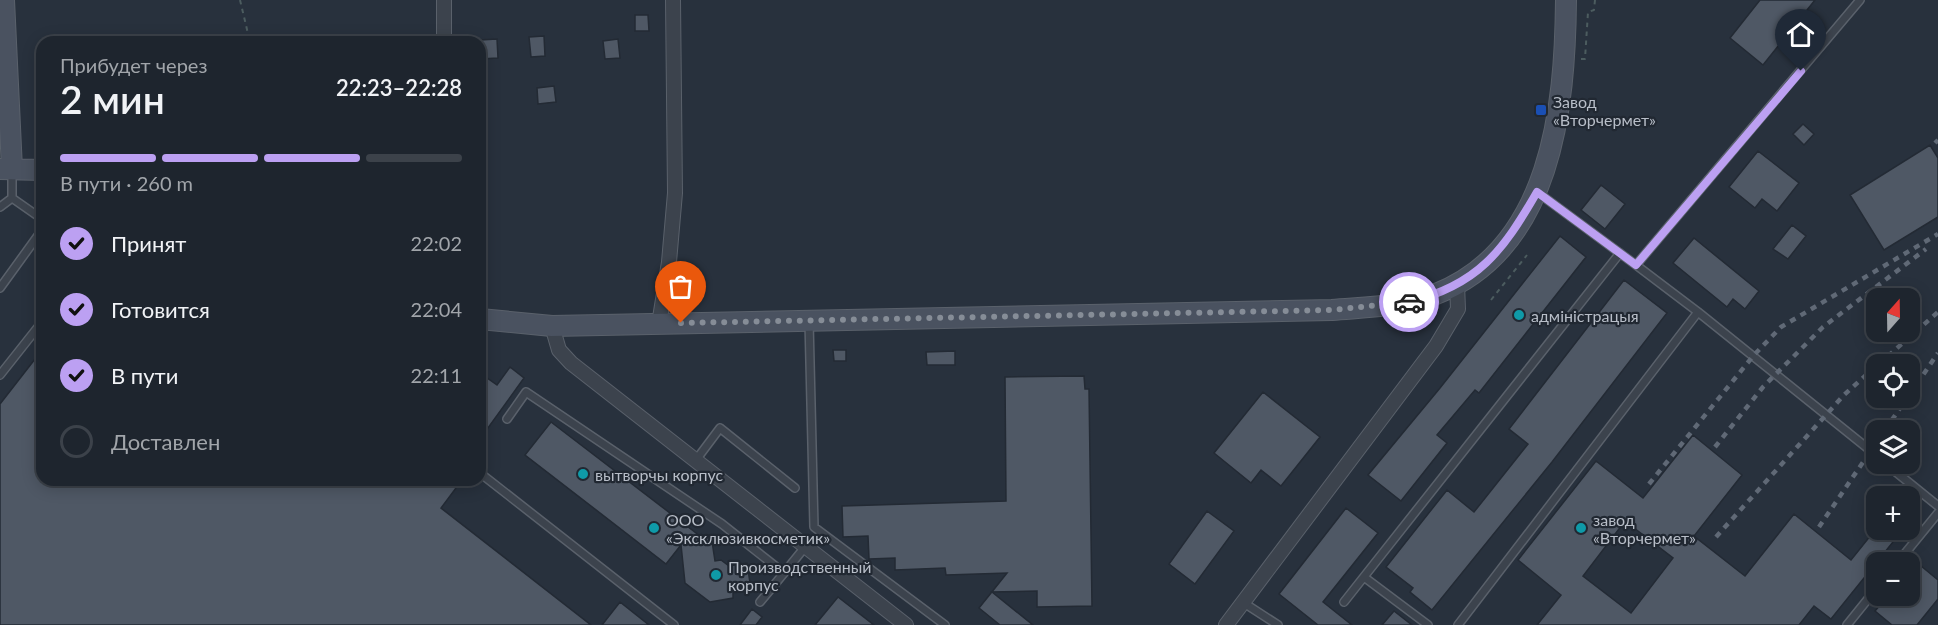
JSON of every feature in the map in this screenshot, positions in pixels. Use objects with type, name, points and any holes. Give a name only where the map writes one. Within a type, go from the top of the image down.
[{"type":"street","points":[[4,0],[6,169],[36,170]]},
{"type":"street","points":[[444,0],[444,36]]},
{"type":"street","points":[[659,324],[669,262],[675,193],[673,0]]},
{"type":"street","points":[[486,320],[552,326],[659,324],[1332,310],[1411,302],[1457,284],[1485,267],[1514,232],[1537,192],[1553,145],[1560,114],[1566,58],[1566,0]]},
{"type":"street","points":[[1226,625],[1436,346],[1458,309],[1457,284]]},
{"type":"street","points":[[552,326],[559,350],[571,363],[906,625]]},
{"type":"lane","points":[[1636,265],[1860,0]]},
{"type":"lane","points":[[6,169],[12,198],[36,215]]},
{"type":"lane","points":[[1537,192],[1698,312],[1866,447]]},
{"type":"lane","points":[[0,207],[12,198]]},
{"type":"lane","points":[[0,288],[36,238]]},
{"type":"lane","points":[[1344,602],[1620,253]]},
{"type":"lane","points":[[1458,625],[1698,312]]},
{"type":"lane","points":[[809,321],[814,527],[945,625]]},
{"type":"lane","points":[[0,375],[36,329]]},
{"type":"lane","points":[[507,419],[526,392],[722,524],[784,573]]},
{"type":"lane","points":[[696,460],[720,428],[795,488]]},
{"type":"lane","points":[[1898,474],[1938,506]]},
{"type":"lane","points":[[486,478],[674,625]]},
{"type":"lane","points":[[1906,552],[1938,513]]},
{"type":"lane","points":[[760,603],[805,547]]},
{"type":"lane","points":[[1364,577],[1428,625]]},
{"type":"lane","points":[[1847,625],[1866,601]]},
{"type":"lane","points":[[1244,603],[1278,625]]},
{"type":"path","points":[[240,0],[249,36]]},
{"type":"path","points":[[1491,300],[1527,255]]},
{"type":"building","points":[[1760,0],[1815,0],[1763,65],[1730,38]]},
{"type":"building","points":[[635,15],[648,15],[649,31],[635,31]]},
{"type":"building","points":[[544,36],[545,56],[531,57],[529,37]]},
{"type":"building","points":[[497,39],[498,58],[486,59],[486,40]]},
{"type":"building","points":[[618,39],[620,58],[605,59],[603,41]]},
{"type":"building","points":[[554,86],[556,102],[538,104],[537,88]]},
{"type":"building","points":[[1803,124],[1814,134],[1804,145],[1793,134]]},
{"type":"building","points":[[1930,145],[1938,158],[1938,217],[1884,250],[1850,195]]},
{"type":"building","points":[[1758,151],[1799,183],[1777,211],[1762,199],[1755,208],[1729,187]]},
{"type":"building","points":[[1601,185],[1625,204],[1605,229],[1581,210]]},
{"type":"building","points":[[1792,225],[1806,236],[1788,259],[1773,249]]},
{"type":"building","points":[[1560,236],[1586,257],[1479,393],[1475,390],[1437,435],[1447,443],[1401,501],[1368,475]]},
{"type":"building","points":[[1694,238],[1759,291],[1745,309],[1733,299],[1727,307],[1673,263]]},
{"type":"building","points":[[1624,280],[1667,313],[1552,462],[1432,610],[1410,592],[1413,588],[1386,567],[1447,490],[1474,512],[1528,444],[1509,429]]},
{"type":"building","points":[[833,350],[846,350],[846,361],[834,361]]},
{"type":"building","points":[[955,351],[955,365],[927,365],[926,352]]},
{"type":"building","points":[[36,358],[36,486],[458,486],[441,508],[591,625],[0,625],[0,404]]},
{"type":"building","points":[[510,367],[524,378],[486,431],[486,377],[497,385]]},
{"type":"building","points":[[1084,376],[1085,389],[1089,389],[1092,606],[1037,607],[1037,591],[992,592],[1033,625],[1000,625],[979,608],[1007,573],[946,575],[945,568],[895,570],[895,558],[869,559],[868,536],[843,537],[842,506],[1006,501],[1005,377]]},
{"type":"building","points":[[1263,392],[1320,437],[1281,486],[1261,470],[1251,483],[1214,453]]},
{"type":"building","points":[[551,422],[700,536],[711,535],[715,561],[721,560],[729,566],[747,563],[750,583],[733,585],[733,598],[710,602],[685,583],[681,545],[666,564],[525,455]]},
{"type":"building","name":"завод «Вторчермет»","points":[[1693,435],[1742,475],[1694,536],[1745,576],[1794,514],[1851,560],[1867,540],[1895,540],[1885,552],[1866,552],[1866,576],[1831,619],[1814,606],[1799,625],[1537,625],[1561,595],[1518,560],[1596,461],[1643,498]],"holes":[[[1625,521],[1673,558],[1631,613],[1583,576]]]},
{"type":"building","points":[[1346,508],[1378,533],[1323,602],[1352,625],[1318,625],[1279,594]]},
{"type":"building","points":[[1207,511],[1234,531],[1195,584],[1169,564]]},
{"type":"building","points":[[1920,565],[1938,580],[1938,599],[1917,625],[1892,625],[1875,611],[1879,606],[1920,606]]},
{"type":"building","points":[[838,597],[874,625],[815,625]]},
{"type":"building","points":[[620,602],[649,625],[602,625]]},
{"type":"building","points":[[752,609],[762,617],[756,625],[740,625]]},
{"type":"building","points":[[1394,611],[1412,625],[1382,625]]},
{"type":"railway","points":[[1935,143],[1938,140]]},
{"type":"railway","points":[[1649,484],[1754,355],[1781,327],[1938,234]]},
{"type":"railway","points":[[1715,447],[1763,387],[1823,327],[1926,249]]},
{"type":"railway","points":[[1890,354],[1938,312]]},
{"type":"railway","points":[[1920,379],[1938,353]]},
{"type":"railway","points":[[1716,537],[1844,395],[1866,375]]},
{"type":"railway","points":[[1892,420],[1900,408]]},
{"type":"railway","points":[[1819,527],[1866,458]]},
{"type":"way so far","points":[[681,323],[1332,310],[1409,302]]},
{"type":"place","name":"Завод «Вторчермет»","points":[[1541,110]]},
{"type":"place","name":"адміністрацыя","points":[[1519,315]]},
{"type":"place","name":"вытворчы корпус","points":[[583,474]]},
{"type":"place","name":"ООО «Эксклюзивкосметик»","points":[[654,528]]},
{"type":"place","name":"завод «Вторчермет»","points":[[1581,528]]},
{"type":"place","name":"Производственный корпус","points":[[716,575]]},
{"type":"route","points":[[1409,302],[1452,287],[1485,267],[1514,232],[1537,192],[1636,265],[1801,71]]}]
